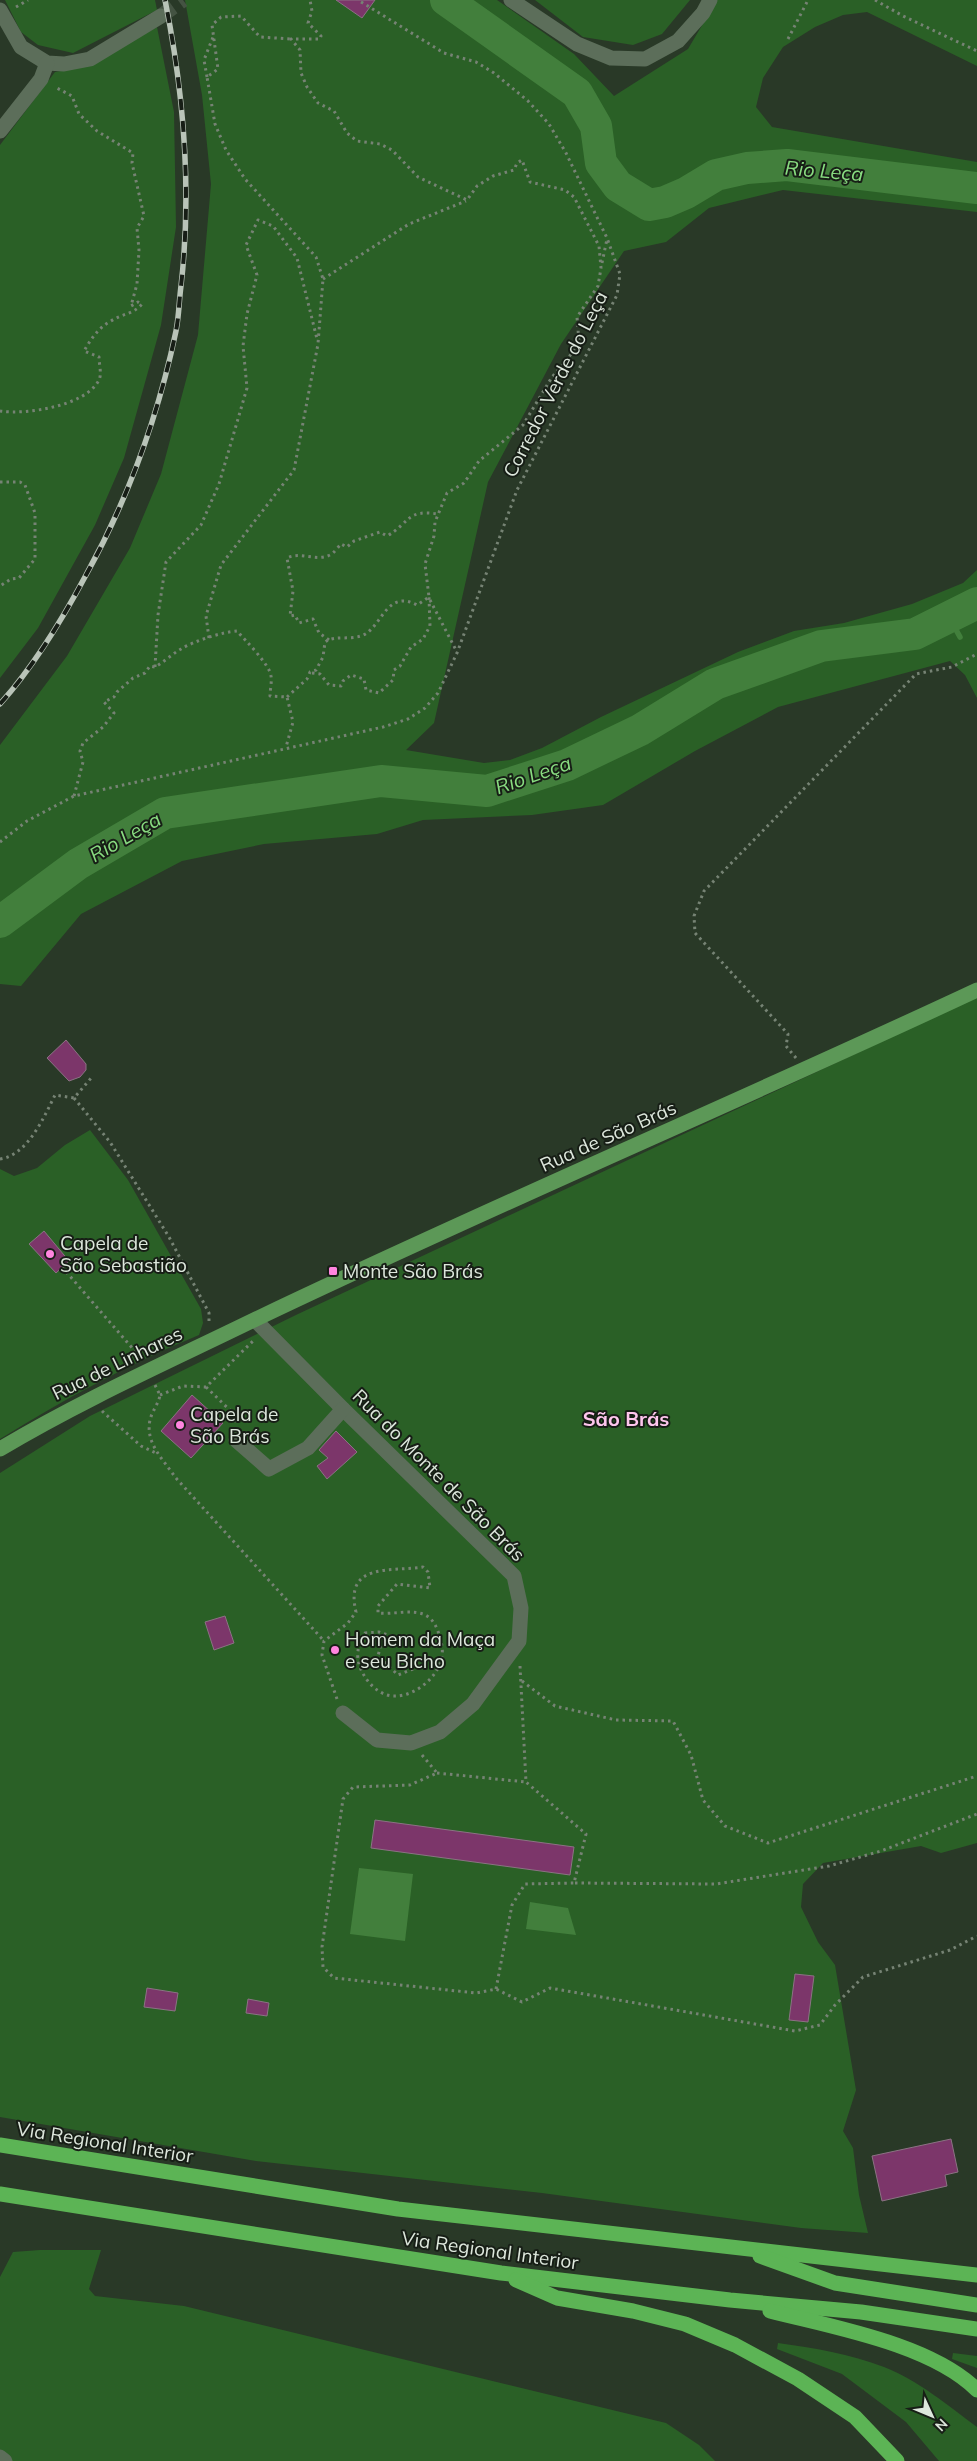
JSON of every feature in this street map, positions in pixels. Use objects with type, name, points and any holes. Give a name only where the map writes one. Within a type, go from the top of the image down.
[{"type":"highway","name":"Via Regional Interior","points":[[0,2145],[398,2209],[977,2275]]},
{"type":"highway","name":"Via Regional Interior","points":[[0,2194],[501,2274],[730,2300],[861,2312],[977,2329]]},
{"type":"highway","points":[[735,2247],[835,2283],[977,2305]]},
{"type":"highway","points":[[501,2274],[557,2298],[632,2311],[686,2324],[735,2345],[798,2379],[855,2417],[897,2461]]},
{"type":"highway","points":[[730,2300],[890,2343],[932,2359],[977,2390]]},
{"type":"main road","name":"Rua de São Brás","points":[[255,1320],[340,1278],[806,1070],[977,990]]},
{"type":"main road","name":"Rua de Linhares","points":[[0,1449],[56,1415],[255,1320]]},
{"type":"street","points":[[511,0],[577,44],[611,58],[645,59],[678,41],[703,13],[710,0]]},
{"type":"street","points":[[0,10],[21,47],[47,63],[64,64],[90,59],[161,16]]},
{"type":"street","points":[[0,131],[41,79],[47,63]]},
{"type":"street","name":"Rua do Monte de São Brás","points":[[255,1320],[342,1409],[514,1576],[521,1608],[519,1641]]},
{"type":"street","points":[[236,1440],[269,1469],[308,1448],[342,1409]]},
{"type":"street","points":[[342,1713],[378,1740],[411,1743],[440,1732],[473,1704],[519,1641]]},
{"type":"street","points":[[0,2457],[5,2461]]},
{"type":"path","points":[[207,77],[218,69],[212,24],[221,16],[241,16],[260,36],[320,39],[321,36],[308,23],[312,12],[310,0]]},
{"type":"path","name":"Corredor Verde do Leça","points":[[0,842],[27,820],[74,796],[383,727],[408,719],[426,708],[438,693],[457,653],[517,490],[617,295],[620,274],[607,238],[566,153],[549,124],[528,101],[494,73],[476,62],[444,53],[358,0]]},
{"type":"path","points":[[788,38],[808,0]]},
{"type":"path","points":[[875,0],[903,16],[977,51]]},
{"type":"path","points":[[209,638],[206,616],[221,565],[294,470],[318,344],[323,279],[316,257],[245,179],[226,150],[214,124],[204,60],[214,36]]},
{"type":"path","points":[[291,38],[300,50],[301,73],[307,87],[318,103],[334,111],[348,133],[357,141],[380,144],[392,150],[418,177],[449,194],[467,200]]},
{"type":"path","points":[[0,411],[24,413],[54,407],[87,393],[95,386],[100,377],[99,357],[84,351],[95,334],[110,321],[138,309],[142,304],[138,302],[131,306],[137,284],[139,250],[136,228],[144,216],[132,163],[133,153],[97,130],[79,114],[72,96],[41,79]]},
{"type":"path","points":[[323,279],[409,224],[467,200],[477,186],[493,176],[514,170],[517,163],[522,160],[530,182],[565,190],[574,197],[599,246],[601,268]]},
{"type":"path","points":[[155,667],[158,615],[166,562],[201,525],[219,484],[247,388],[243,346],[247,314],[257,275],[246,245],[258,220],[273,226],[297,258],[318,344]]},
{"type":"path","points":[[310,672],[320,674],[329,685],[341,686],[343,681],[352,675],[364,679],[366,690],[379,693],[394,680],[394,670],[400,666],[411,648],[423,639],[430,626],[425,564],[431,550],[438,514],[447,493],[464,483],[479,462],[523,425],[552,377],[579,342],[577,317],[598,286],[607,238]]},
{"type":"path","points":[[0,482],[20,482],[26,485],[35,513],[35,558],[18,578],[12,579],[0,586]]},
{"type":"path","points":[[429,597],[417,605],[396,602],[390,605],[367,633],[350,639],[328,640],[318,633],[313,619],[299,623],[295,615],[290,616],[293,591],[287,558],[296,554],[316,558],[330,555],[341,544],[347,547],[354,542],[380,532],[387,536],[396,531],[402,522],[421,512],[438,514]]},
{"type":"path","points":[[429,597],[457,653]]},
{"type":"path","points":[[74,796],[83,762],[80,751],[83,743],[103,727],[114,713],[104,702],[114,698],[116,692],[133,678],[145,673],[150,666],[155,667],[174,656],[180,649],[226,632],[237,631],[255,654],[264,661],[271,674],[270,696],[287,697],[306,679],[310,672],[316,670],[323,657],[325,642],[328,640]]},
{"type":"path","points":[[806,1070],[786,1046],[788,1034],[695,932],[694,916],[704,891],[916,674],[952,667],[977,654]]},
{"type":"path","points":[[286,748],[293,722],[287,697]]},
{"type":"path","points":[[74,1098],[92,1077]]},
{"type":"path","points":[[0,1159],[23,1146],[39,1126],[55,1095],[74,1098],[110,1142],[169,1237],[209,1313],[209,1327],[205,1343]]},
{"type":"path","points":[[62,1267],[142,1358]]},
{"type":"path","points":[[206,1387],[252,1343]]},
{"type":"path","points":[[155,1386],[160,1394]]},
{"type":"path","points":[[160,1394],[183,1386],[206,1387],[236,1416],[236,1440]]},
{"type":"path","points":[[160,1394],[149,1429],[149,1437],[159,1454],[175,1477],[324,1641]]},
{"type":"path","points":[[102,1411],[141,1446],[159,1454]]},
{"type":"path","points":[[342,1713],[322,1655],[324,1641],[348,1623],[356,1612],[353,1599],[355,1591],[359,1581],[366,1574],[387,1569],[404,1571],[423,1567],[428,1572],[430,1588],[397,1584],[381,1601],[378,1606],[378,1613],[418,1613],[427,1616],[436,1626],[442,1645],[441,1661],[430,1680],[412,1692],[395,1696],[383,1693],[365,1679],[358,1651],[365,1633],[385,1634],[397,1638],[381,1644],[378,1656],[398,1675],[418,1667]]},
{"type":"path","points":[[519,1641],[526,1782]]},
{"type":"path","points":[[521,1680],[555,1706],[616,1720],[672,1722],[691,1755],[703,1800],[725,1826],[768,1843],[977,1776]]},
{"type":"path","points":[[411,1743],[437,1773]]},
{"type":"path","points":[[574,1884],[586,1834],[526,1782],[437,1773],[410,1785],[353,1786],[343,1799],[322,1947],[324,1967],[334,1978],[476,1993],[496,1989],[522,2002],[550,1988],[794,2031],[820,2025],[835,2005],[863,1978],[950,1950],[977,1936]]},
{"type":"path","points":[[496,1989],[512,1906],[525,1884],[716,1884],[829,1866],[881,1851],[977,1814]]},
{"type":"shaded area","points":[[5,0],[155,0],[157,10],[73,53],[38,45],[21,32]]},
{"type":"shaded area","points":[[185,0],[497,0],[574,54],[614,96],[688,49],[717,0],[977,0],[977,66],[867,12],[843,15],[815,27],[783,47],[763,78],[756,107],[772,127],[977,162],[977,212],[783,190],[709,208],[666,242],[624,251],[561,344],[488,482],[434,723],[406,750],[484,763],[510,760],[542,748],[601,717],[738,652],[794,631],[844,623],[912,604],[963,583],[977,570],[977,698],[965,675],[950,661],[778,707],[695,751],[603,805],[532,815],[423,820],[377,834],[264,844],[182,861],[81,914],[21,986],[0,984],[0,745],[67,656],[130,548],[161,474],[198,335],[211,184],[202,95]]},
{"type":"shaded area","points":[[535,0],[690,0],[662,34],[633,45],[583,37]]},
{"type":"shaded area","points":[[157,27],[174,112],[176,227],[161,325],[124,458],[95,525],[38,628],[0,678],[0,145],[55,72],[88,66]]},
{"type":"shaded area","points":[[977,997],[977,1843],[941,1853],[921,1846],[823,1863],[803,1884],[801,1907],[818,1942],[835,1965],[856,2090],[843,2131],[853,2148],[859,2195],[868,2233],[801,2228],[542,2193],[256,2161],[0,2117],[0,1473],[90,1416],[298,1314]]},
{"type":"shaded area","points":[[90,1130],[128,1180],[201,1309],[203,1323],[199,1335],[97,1383],[0,1439],[0,1169],[14,1176],[37,1168],[65,1145]]},
{"type":"shaded area","points":[[359,1868],[413,1874],[405,1941],[350,1934]]},
{"type":"shaded area","points":[[530,1902],[568,1908],[576,1935],[526,1929]]},
{"type":"shaded area","points":[[101,2250],[89,2289],[95,2296],[184,2306],[666,2423],[699,2445],[715,2461],[0,2461],[0,2277],[13,2252]]},
{"type":"shaded area","points":[[778,2343],[858,2358],[908,2378],[977,2427],[977,2461],[939,2461],[906,2422],[842,2374],[777,2349]]},
{"type":"shaded area","points":[[953,2353],[977,2356],[977,2368],[952,2359]]},
{"type":"building","points":[[336,0],[375,0],[362,18]]},
{"type":"building","points":[[66,1040],[86,1064],[86,1070],[80,1077],[69,1081],[47,1058]]},
{"type":"building","name":"Capela de São Sebastião","points":[[44,1231],[69,1261],[56,1273],[29,1244]]},
{"type":"building","points":[[192,1395],[223,1423],[191,1458],[161,1431]]},
{"type":"building","points":[[336,1431],[357,1452],[327,1479],[317,1466],[328,1458],[319,1450]]},
{"type":"building","points":[[225,1616],[234,1643],[214,1650],[205,1622]]},
{"type":"building","points":[[375,1820],[574,1847],[570,1875],[371,1848]]},
{"type":"building","points":[[795,1974],[814,1976],[808,2022],[789,2020]]},
{"type":"building","points":[[147,1988],[178,1993],[175,2011],[144,2007]]},
{"type":"building","points":[[248,1999],[269,2003],[267,2016],[246,2013]]},
{"type":"building","points":[[951,2139],[958,2172],[945,2175],[947,2186],[882,2201],[872,2156]]},
{"type":"waterway","name":"Rio Leça","points":[[446,0],[577,93],[596,126],[601,163],[618,186],[649,205],[665,202],[686,193],[716,175],[747,168],[787,165],[977,188]]},
{"type":"waterway","name":"Rio Leça","points":[[0,922],[78,864],[165,813],[381,781],[487,791],[567,765],[640,730],[715,684],[821,646],[915,634],[977,603]]},
{"type":"waterway","points":[[949,617],[960,637]]},
{"type":"tunnel","points":[[161,16],[183,0]]},
{"type":"railway","points":[[0,704],[47,642],[77,592],[101,546],[140,457],[169,363],[177,325],[181,286],[186,214],[186,178],[177,71],[165,0]]},
{"type":"place","name":"Capela de São Sebastião","points":[[50,1254]]},
{"type":"place","name":"Monte São Brás","points":[[333,1271]]},
{"type":"place","name":"Capela de São Brás","points":[[180,1425]]},
{"type":"place","name":"Homem da Maça e seu Bicho","points":[[335,1650]]},
{"type":"district","name":"São Brás","points":[[626,1419]]}]
